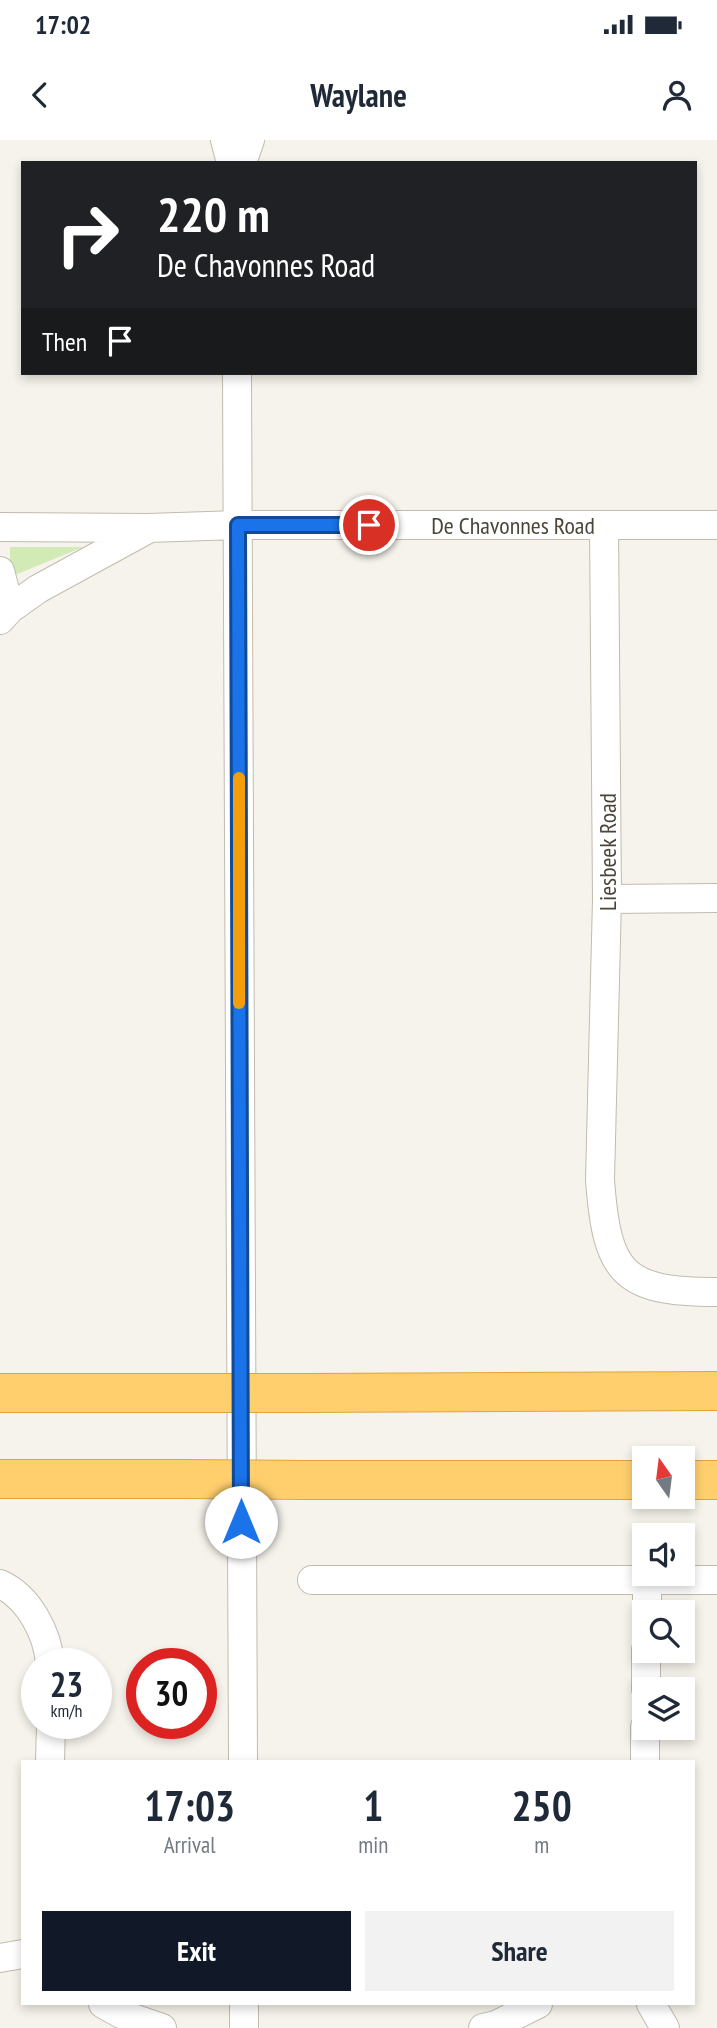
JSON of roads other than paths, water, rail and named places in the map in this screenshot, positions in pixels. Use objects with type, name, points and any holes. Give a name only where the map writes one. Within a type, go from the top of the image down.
[{"type":"highway","points":[[0,1393],[717,1391]]},
{"type":"highway","points":[[0,1479],[632,1480]]},
{"type":"highway","points":[[695,1480],[717,1480]]},
{"type":"street","points":[[225,140],[230,161]]},
{"type":"street","points":[[243,161],[250,140]]},
{"type":"street","points":[[237,375],[243,1760]]},
{"type":"street","name":"Liesbeek Road","points":[[604,524],[607,899],[600,1180],[603,1221],[611,1249],[620,1265],[633,1279],[656,1288],[717,1292]]},
{"type":"street","name":"De Chavonnes Road","points":[[5,615],[38,589],[148,528],[238,525],[717,525]]},
{"type":"street","points":[[0,527],[148,528]]},
{"type":"street","points":[[0,570],[5,615]]},
{"type":"street","points":[[607,899],[717,898]]},
{"type":"street","points":[[312,1580],[632,1580]]},
{"type":"street","points":[[695,1580],[717,1580]]},
{"type":"street","points":[[0,1584],[9,1588],[32,1614],[41,1629],[47,1648]]},
{"type":"street","points":[[50,1760],[51,1739]]},
{"type":"street","points":[[645,1740],[645,1760]]},
{"type":"street","points":[[0,1958],[21,1954]]},
{"type":"street","points":[[105,2005],[121,2014],[162,2028]]},
{"type":"street","points":[[244,2005],[244,2028]]},
{"type":"street","points":[[482,2028],[496,2025],[536,2005]]},
{"type":"street","points":[[652,2005],[665,2028]]}]
